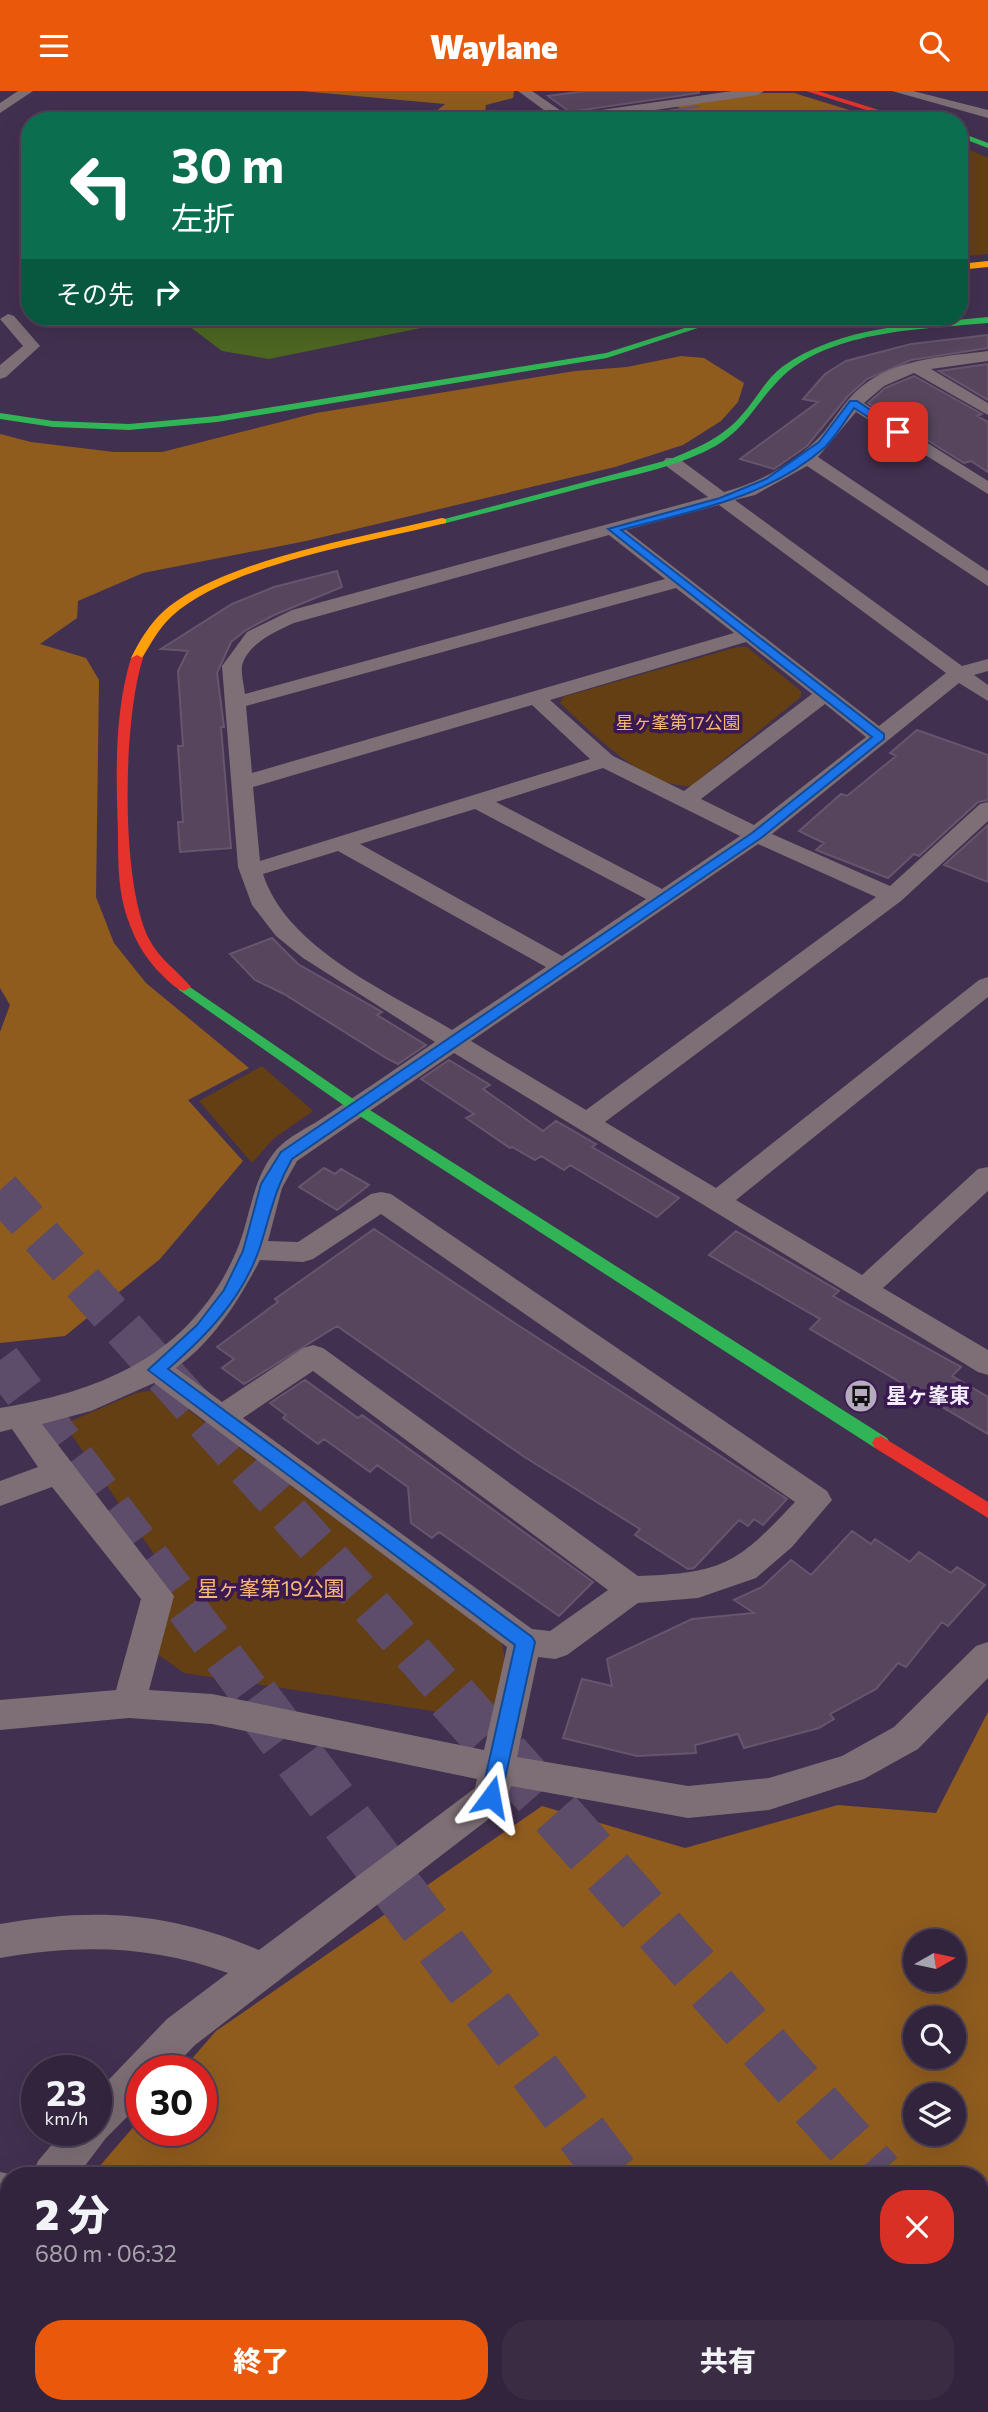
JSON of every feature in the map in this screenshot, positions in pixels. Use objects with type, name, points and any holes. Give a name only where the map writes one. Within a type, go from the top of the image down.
[{"type":"main road","points":[[810,91],[880,112]]},
{"type":"main road","points":[[968,138],[988,146]]},
{"type":"main road","points":[[968,266],[988,264]]},
{"type":"main road","points":[[0,416],[53,423],[129,427],[217,419],[596,358],[698,326]]},
{"type":"main road","points":[[955,326],[876,334],[811,353],[777,377],[744,419],[722,438],[672,462],[243,574],[202,591],[155,622],[135,654],[126,697],[125,858],[128,895],[141,936],[162,968],[202,1002],[358,1108],[988,1511]]},
{"type":"street","points":[[0,109],[27,91]]},
{"type":"street","points":[[612,112],[751,91]]},
{"type":"street","points":[[898,91],[988,115]]},
{"type":"street","points":[[530,92],[556,112]]},
{"type":"street","points":[[968,117],[988,115]]},
{"type":"street","points":[[0,374],[32,346],[8,320]]},
{"type":"street","points":[[988,356],[916,367],[878,382],[853,403],[836,428],[807,458],[770,481],[723,500],[285,619],[252,638],[239,651],[232,666],[250,871],[256,895],[277,927],[344,976],[988,1364]]},
{"type":"street","points":[[916,367],[988,410]]},
{"type":"street","points":[[853,403],[988,489]]},
{"type":"street","points":[[807,458],[988,580]]},
{"type":"street","points":[[672,462],[988,695]]},
{"type":"street","points":[[613,529],[880,737]]},
{"type":"street","points":[[235,703],[679,581]]},
{"type":"street","points":[[242,783],[749,635]]},
{"type":"street","points":[[129,1703],[158,1596],[58,1472],[10,1418],[81,1403],[157,1370],[203,1329],[231,1293],[251,1251],[269,1184],[287,1155],[757,835],[958,673],[988,666]]},
{"type":"street","points":[[686,800],[825,694]]},
{"type":"street","points":[[535,697],[605,761],[757,835],[894,896]]},
{"type":"street","points":[[250,871],[605,761]]},
{"type":"street","points":[[477,801],[664,899]]},
{"type":"street","points":[[587,1122],[894,896],[988,809]]},
{"type":"street","points":[[341,843],[563,967]]},
{"type":"street","points":[[717,1201],[988,985]]},
{"type":"street","points":[[864,1289],[988,1176]]},
{"type":"street","points":[[157,1370],[525,1642],[555,1645],[632,1590],[684,1588],[723,1579],[757,1561],[816,1500],[381,1201],[303,1252],[251,1251]]},
{"type":"street","points":[[222,1417],[313,1356],[632,1590]]},
{"type":"street","points":[[0,1494],[58,1472]]},
{"type":"street","points":[[159,2055],[181,2032],[491,1797],[525,1642]]},
{"type":"street","points":[[0,1715],[129,1703],[212,1709],[497,1769],[688,1801],[769,1794],[852,1768],[906,1738],[988,1656]]},
{"type":"street","points":[[0,1941],[71,1930],[148,1934],[219,1950],[263,1970]]},
{"type":"street","points":[[112,2105],[126,2090]]},
{"type":"street","points":[[59,2167],[76,2146]]},
{"type":"green space","points":[[968,149],[988,158],[988,254],[968,256]]},
{"type":"green space","name":"星ヶ峯第17公園","points":[[737,647],[747,647],[801,691],[801,697],[691,786],[655,778],[638,768],[603,743],[560,703],[563,697]]},
{"type":"green space","points":[[262,1066],[313,1111],[273,1139],[252,1163],[199,1101]]},
{"type":"green space","name":"星ヶ峯第19公園","points":[[160,1389],[501,1641],[505,1662],[503,1682],[485,1719],[184,1673],[156,1653],[174,1583],[64,1424],[136,1393]]},
{"type":"shaded area","points":[[301,91],[514,91],[513,98],[486,105],[485,112],[435,112],[445,104]]},
{"type":"shaded area","points":[[760,93],[794,93],[856,112],[684,112],[675,105]]},
{"type":"shaded area","points":[[189,326],[431,326],[269,359],[222,351]]},
{"type":"shaded area","points":[[681,356],[704,358],[744,383],[738,402],[721,421],[683,445],[615,467],[306,541],[143,573],[78,601],[77,618],[40,644],[86,658],[99,680],[96,897],[114,943],[146,983],[249,1068],[188,1100],[243,1161],[160,1259],[65,1336],[0,1343],[0,1032],[10,1005],[0,988],[0,434],[31,442],[114,452],[162,452],[316,413],[575,371],[627,367]]},
{"type":"shaded area","points":[[988,1712],[988,2167],[99,2167],[126,2136],[126,2146],[217,2146],[217,2055],[195,2055],[216,2031],[542,1806],[685,1848],[838,1805],[936,1813]]},
{"type":"building","points":[[586,91],[699,93],[570,112],[548,96]]},
{"type":"building","points":[[700,106],[671,112],[660,112]]},
{"type":"building","points":[[988,335],[988,348],[911,360],[867,379],[848,396],[807,446],[774,469],[740,459],[818,402],[803,399],[825,374],[846,361],[911,344]]},
{"type":"building","points":[[988,364],[988,400],[939,371]]},
{"type":"building","points":[[914,376],[982,414],[977,416],[988,422],[988,472],[971,461],[964,463],[868,403],[885,388]]},
{"type":"building","points":[[337,571],[342,587],[274,615],[246,630],[231,642],[217,673],[224,727],[221,727],[231,848],[180,852],[178,822],[183,822],[178,746],[183,746],[178,671],[188,651],[161,649],[232,604],[274,587]]},
{"type":"building","points":[[917,730],[988,755],[988,800],[978,802],[919,856],[914,854],[888,878],[816,850],[824,843],[799,831],[841,794],[847,796],[896,756],[890,753]]},
{"type":"building","points":[[988,825],[988,882],[944,865]]},
{"type":"building","points":[[272,938],[298,964],[382,1012],[377,1015],[426,1045],[398,1064],[284,994],[255,980],[230,954]]},
{"type":"building","points":[[449,1060],[490,1085],[483,1089],[543,1131],[556,1121],[596,1144],[592,1147],[679,1198],[657,1217],[570,1165],[564,1170],[541,1156],[535,1160],[510,1148],[466,1118],[474,1114],[421,1079]]},
{"type":"building","points":[[324,1168],[335,1174],[341,1169],[369,1185],[337,1210],[299,1187]]},
{"type":"building","points":[[374,1229],[787,1499],[763,1525],[754,1519],[748,1526],[739,1520],[694,1568],[688,1569],[635,1535],[640,1529],[523,1456],[337,1326],[244,1384],[222,1368],[234,1359],[217,1347],[278,1302],[275,1299]]},
{"type":"building","points":[[736,1231],[839,1291],[833,1296],[961,1367],[952,1376],[988,1397],[988,1434],[810,1329],[820,1319],[709,1255]]},
{"type":"building","points":[[305,1380],[358,1418],[362,1415],[593,1582],[559,1616],[439,1532],[432,1538],[411,1523],[408,1487],[377,1465],[370,1472],[324,1439],[318,1444],[283,1418],[286,1415],[270,1403]]},
{"type":"building","points":[[852,1531],[871,1544],[875,1539],[910,1562],[919,1552],[951,1573],[957,1567],[985,1585],[948,1626],[942,1622],[906,1667],[898,1663],[876,1689],[830,1714],[834,1719],[819,1728],[744,1748],[738,1734],[695,1745],[696,1753],[637,1756],[563,1738],[582,1679],[612,1686],[607,1659],[692,1619],[754,1613],[734,1600],[762,1587],[791,1560],[811,1575]]},
{"type":"tunnel","points":[[0,1190],[454,1699]]},
{"type":"tunnel","points":[[0,1360],[255,1699]]},
{"type":"tunnel","points":[[253,1697],[607,2167]]},
{"type":"tunnel","points":[[452,1697],[871,2167]]},
{"type":"traffic: fast","points":[[968,138],[988,146]]},
{"type":"traffic: fast","points":[[968,322],[988,320]]},
{"type":"traffic: fast","points":[[0,416],[53,424],[129,427],[217,419],[607,355],[699,326]]},
{"type":"traffic: fast","points":[[442,521],[672,462],[721,439],[738,426],[774,380],[809,355],[858,337],[930,326]]},
{"type":"traffic: fast","points":[[184,987],[357,1108],[881,1443]]},
{"type":"traffic: slow","points":[[968,266],[988,264]]},
{"type":"traffic: slow","points":[[137,658],[151,633],[163,619],[177,606],[211,587],[242,574],[309,553],[442,521]]},
{"type":"traffic: jam","points":[[810,91],[880,112]]},
{"type":"traffic: jam","points":[[137,658],[131,677],[124,737],[123,808],[129,898],[132,913],[148,949],[184,987]]},
{"type":"traffic: jam","points":[[881,1443],[988,1511]]},
{"type":"place","name":"星ヶ峯東","points":[[861,1396]]},
{"type":"route","points":[[491,1797],[525,1642],[157,1370],[203,1329],[231,1293],[251,1251],[269,1184],[287,1155],[757,835],[880,737],[613,529],[723,500],[770,481],[807,458],[822,444],[853,403],[898,432]]}]
